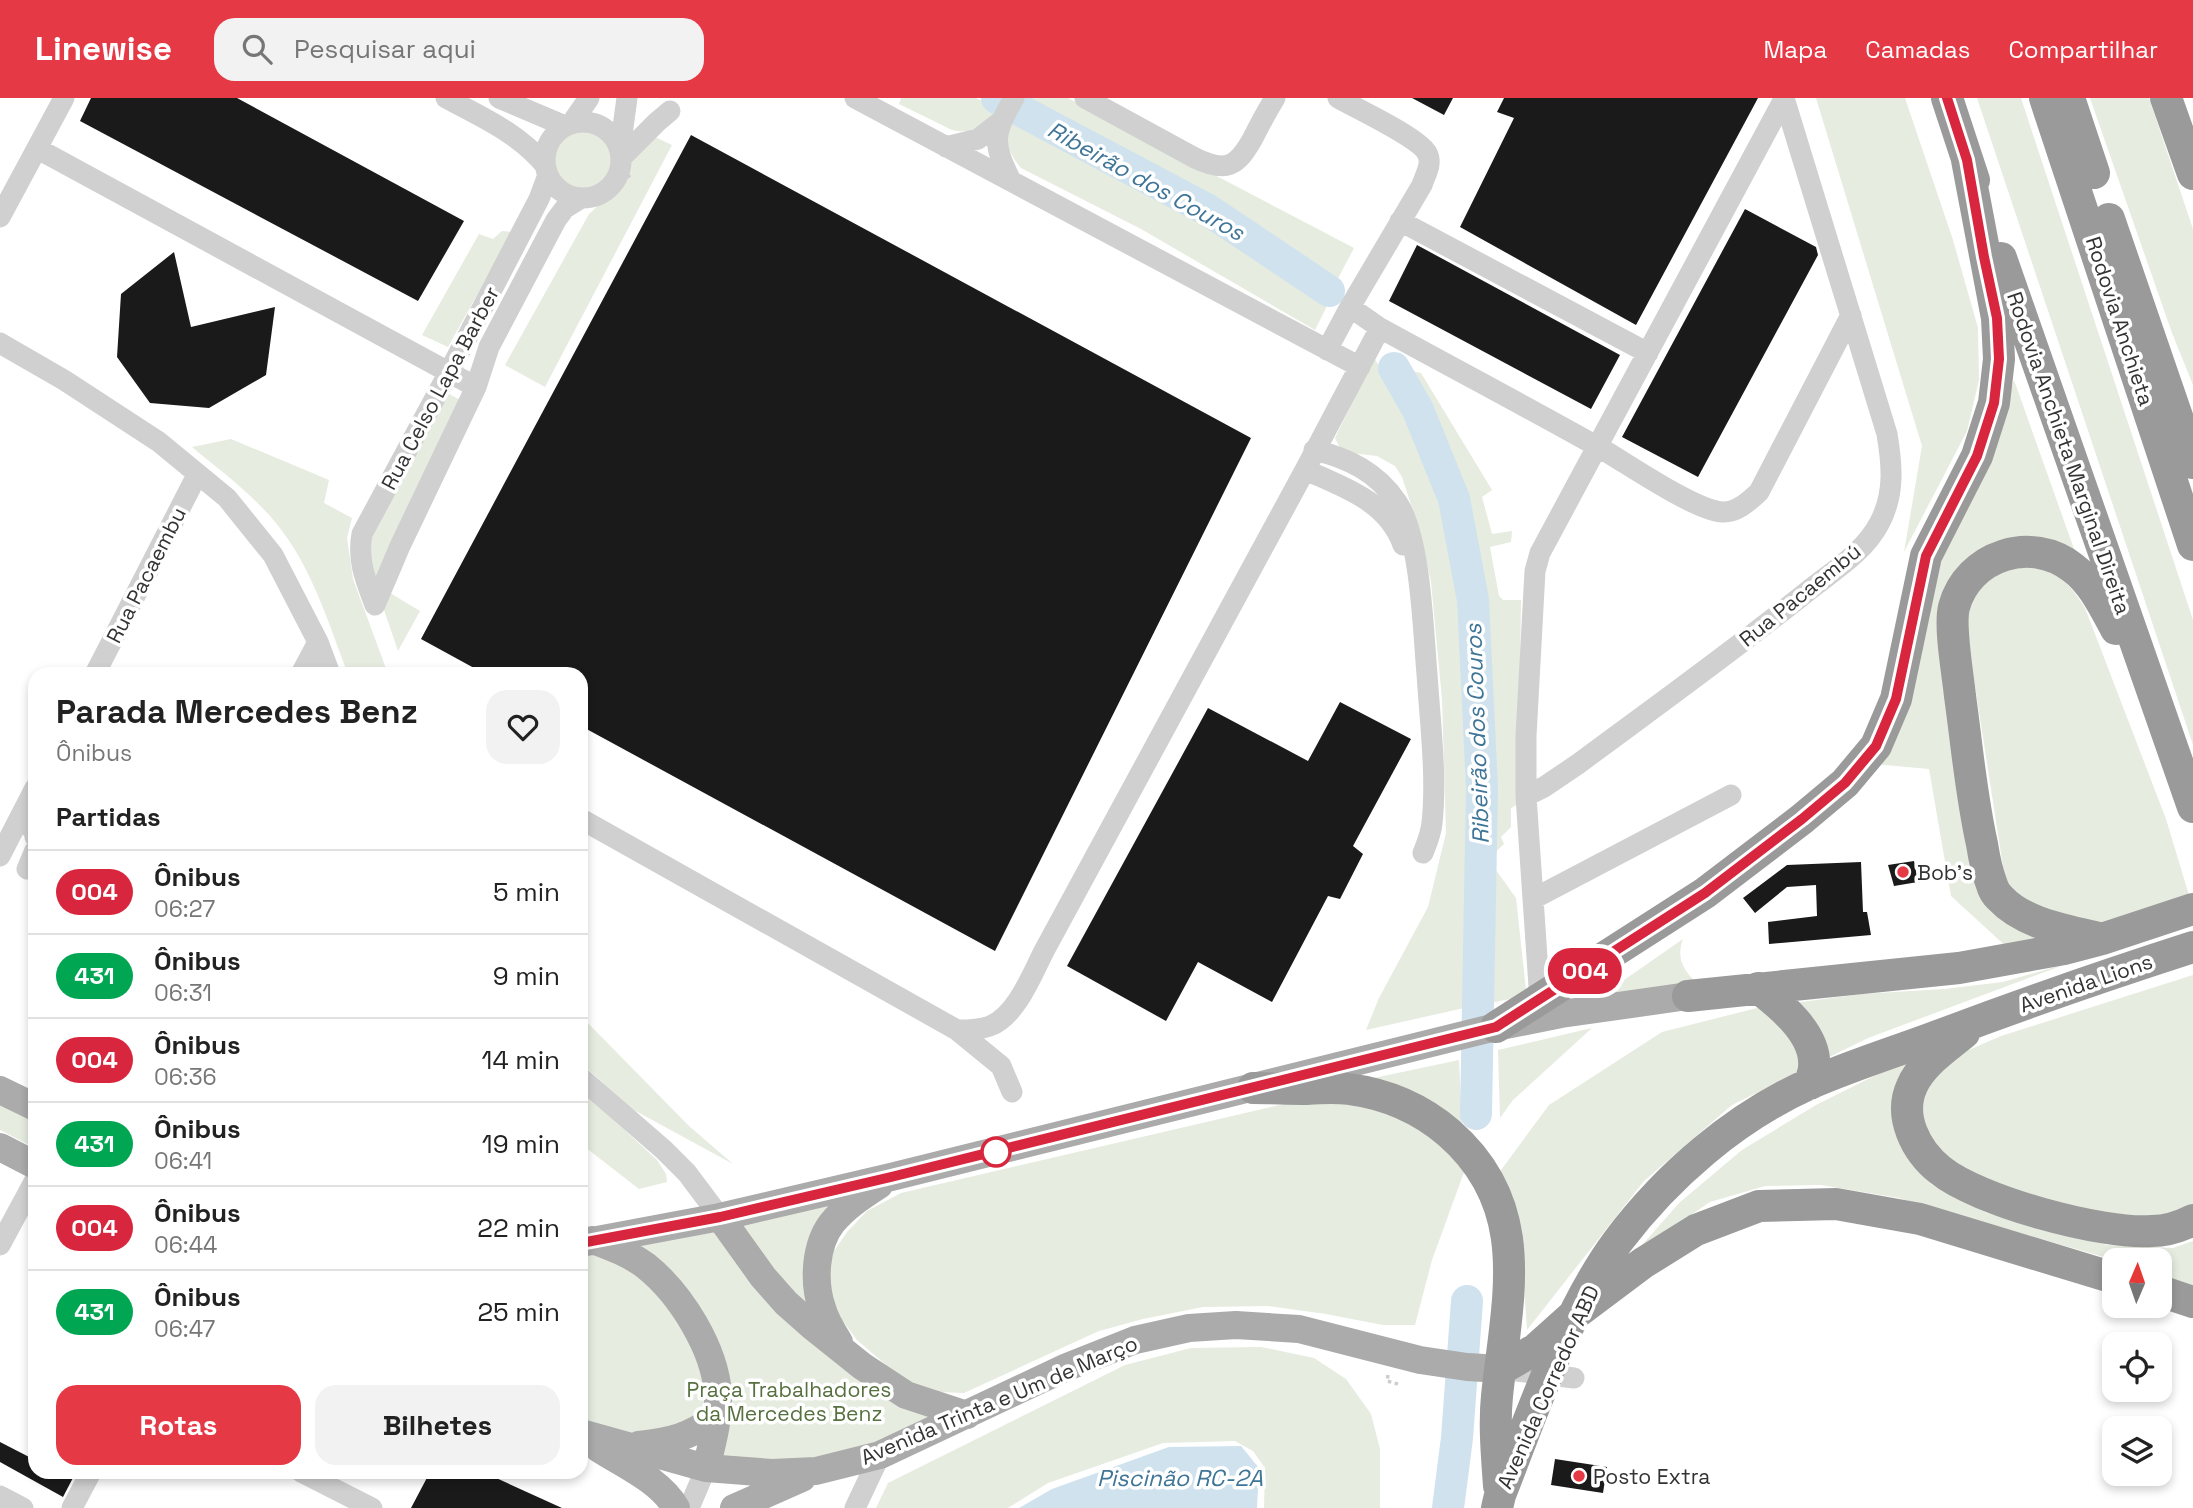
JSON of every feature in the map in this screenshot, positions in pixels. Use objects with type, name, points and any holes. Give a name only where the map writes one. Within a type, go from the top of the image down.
[{"type":"highway","name":"Rodovia Anchieta Marginal Direita","points":[[1947,98],[2193,807]]},
{"type":"highway","name":"Rodovia Anchieta","points":[[2045,98],[2193,545]]},
{"type":"highway","name":"Rodovia Anchieta","points":[[2069,98],[2193,463]]},
{"type":"highway","points":[[2166,98],[2193,174]]},
{"type":"highway","points":[[1492,1028],[1540,1001],[1705,893],[1845,783],[1876,746],[1896,699],[1926,556],[1977,456],[1994,403],[1999,359],[1997,318],[1967,160]]},
{"type":"highway","points":[[2106,210],[2193,413]]},
{"type":"highway","points":[[2102,939],[2052,927],[2024,916],[2014,911],[1992,887],[1975,815],[1954,650],[1954,608],[1965,582],[1987,562],[2020,551],[2052,555],[2074,569],[2099,598],[2162,716]]},
{"type":"highway","name":"Avenida Lions","points":[[2102,939],[2193,909]]},
{"type":"highway","points":[[1688,996],[1959,968],[2102,939]]},
{"type":"highway","name":"Avenida Lions","points":[[1979,1020],[2193,947]]},
{"type":"highway","points":[[1758,988],[1791,1014],[1808,1039],[1814,1065],[1810,1084]]},
{"type":"highway","points":[[1979,1020],[1925,1068],[1912,1085],[1908,1102],[1908,1122],[1918,1147],[1940,1170],[1973,1190],[2020,1207],[2107,1229],[2153,1231],[2183,1225],[2193,1220]]},
{"type":"highway","name":"Avenida Corredor ABD","points":[[1498,1501],[1561,1377],[1576,1314],[1618,1242],[1671,1180],[1730,1131],[1763,1109],[1810,1084],[1979,1020]]},
{"type":"highway","points":[[1253,1088],[1347,1088],[1382,1096],[1407,1105],[1433,1120],[1461,1144],[1478,1164],[1496,1195],[1508,1238],[1510,1281],[1493,1369],[1497,1397],[1498,1501]]},
{"type":"highway","points":[[1493,1369],[1536,1349],[1576,1314],[1643,1263],[1696,1230],[1759,1206],[1836,1204],[1920,1219],[2102,1274]]},
{"type":"highway","points":[[2172,1295],[2193,1302]]},
{"type":"main road","points":[[588,1241],[720,1217],[891,1177],[1492,1028],[1561,1014],[1688,996]]},
{"type":"main road","points":[[0,1090],[28,1104]]},
{"type":"main road","points":[[0,1147],[28,1162]]},
{"type":"main road","points":[[844,1350],[822,1308],[818,1289],[819,1256],[830,1226],[854,1201],[891,1177]]},
{"type":"main road","points":[[720,1217],[763,1277],[786,1303],[812,1326],[884,1382],[906,1395],[967,1415]]},
{"type":"main road","points":[[588,1241],[632,1257],[646,1266],[677,1298],[694,1326],[711,1361],[718,1395],[717,1417],[706,1468]]},
{"type":"main road","name":"Avenida Trinta e Um de Março","points":[[588,1437],[706,1468],[772,1473],[816,1471],[880,1455],[1067,1367],[1135,1340],[1189,1328],[1236,1325],[1299,1329],[1439,1364],[1493,1369]]},
{"type":"main road","points":[[624,1446],[665,1442],[687,1436],[717,1417]]},
{"type":"main road","points":[[588,1440],[650,1481],[676,1508]]},
{"type":"main road","points":[[734,1508],[816,1471]]},
{"type":"street","points":[[0,217],[64,98]]},
{"type":"street","points":[[446,98],[507,130],[534,152],[555,187],[568,195],[587,200]]},
{"type":"street","points":[[499,98],[568,125],[583,122],[606,129],[614,138],[624,160]]},
{"type":"street","points":[[568,125],[589,98]]},
{"type":"street","points":[[624,160],[627,98]]},
{"type":"street","points":[[855,98],[1360,367]]},
{"type":"street","points":[[1011,181],[1000,159],[997,134],[1000,122],[1014,98]]},
{"type":"street","points":[[1085,98],[1195,158],[1221,166],[1230,165],[1241,158],[1275,98]]},
{"type":"street","points":[[1327,350],[1422,185],[1430,163],[1427,153],[1414,141],[1338,98]]},
{"type":"street","points":[[1540,1001],[1526,796],[1526,736],[1535,571],[1541,553],[1784,99]]},
{"type":"street","name":"Rua Pacaembú","points":[[1526,796],[1578,764],[1783,612],[1862,548],[1880,523],[1890,495],[1892,466],[1887,434],[1784,99]]},
{"type":"street","points":[[38,149],[476,387],[489,347],[556,220],[565,208],[587,200],[611,185],[624,160],[670,111]]},
{"type":"street","points":[[946,147],[978,139],[1000,122]]},
{"type":"street","name":"Rua Celso Lapa Barber","points":[[476,387],[400,546],[375,605],[362,570],[362,534],[538,199],[546,170],[545,154],[549,143],[555,134],[568,125]]},
{"type":"street","points":[[1400,221],[1648,353]]},
{"type":"street","points":[[1350,307],[1380,328],[1698,505],[1720,512],[1731,512],[1759,492],[1851,316]]},
{"type":"street","points":[[957,1030],[977,1030],[994,1025],[1019,1001],[1380,328]]},
{"type":"street","points":[[0,343],[64,380],[159,442],[227,498],[273,555],[318,642],[327,667]]},
{"type":"street","points":[[1335,455],[1362,467],[1382,482],[1399,504],[1410,534],[1420,587],[1431,731],[1432,820],[1430,838],[1423,853],[1419,818],[1423,721],[1415,598],[1410,568],[1402,541],[1383,512],[1310,460],[1335,455]]},
{"type":"street","name":"Rua Pacaembu","points":[[99,667],[197,475]]},
{"type":"street","points":[[305,667],[318,642]]},
{"type":"street","points":[[1533,899],[1731,794]]},
{"type":"street","points":[[0,856],[28,802]]},
{"type":"street","points":[[22,814],[28,823]]},
{"type":"street","points":[[588,823],[957,1030],[1001,1066],[1012,1092]]},
{"type":"street","points":[[588,1084],[687,1173],[720,1217]]},
{"type":"street","points":[[0,1245],[28,1193]]},
{"type":"street","points":[[1493,1369],[1561,1377]]},
{"type":"street","points":[[855,1508],[880,1455]]},
{"type":"street","points":[[689,1508],[706,1468]]},
{"type":"street","points":[[72,1508],[87,1479]]},
{"type":"street","points":[[319,1479],[372,1508]]},
{"type":"street","points":[[0,1496],[23,1508]]},
{"type":"path","points":[[587,200],[610,193],[624,160]]},
{"type":"path","points":[[1390,1370],[1387,1381],[1398,1384]]},
{"type":"green space","points":[[901,98],[976,98],[999,109],[979,127],[960,131],[952,130],[899,104]]},
{"type":"green space","points":[[1023,98],[1068,98],[1354,248],[1334,286],[1210,203],[1020,104]]},
{"type":"green space","points":[[1816,98],[1905,98],[1953,240],[1978,328],[1979,380],[1967,431],[1904,552],[1922,446]]},
{"type":"green space","points":[[1977,98],[2021,98],[2193,620],[2193,745]]},
{"type":"green space","points":[[2090,98],[2149,98],[2193,229],[2193,385],[2172,333]]},
{"type":"green space","points":[[1010,118],[1199,215],[1329,302],[1315,330],[1141,229],[1021,168],[1008,145]]},
{"type":"green space","points":[[576,129],[588,129],[604,138],[611,148],[611,172],[604,182],[588,191],[576,191],[565,186],[556,177],[551,166],[551,154],[556,143],[565,134]]},
{"type":"green space","points":[[653,136],[672,145],[545,387],[505,365],[589,214],[613,196],[621,183],[628,161]]},
{"type":"green space","points":[[502,231],[512,232],[448,347],[422,335],[479,234],[493,239]]},
{"type":"green space","points":[[1374,358],[1412,417],[1447,502],[1467,606],[1473,794],[1473,1006],[1366,1030],[1379,998],[1428,907],[1446,833],[1442,699],[1431,582],[1420,532],[1402,477],[1395,466],[1377,456],[1342,452],[1335,438]]},
{"type":"green space","points":[[1402,369],[1421,373],[1492,490],[1482,497],[1492,534],[1512,531],[1511,542],[1490,547],[1499,596],[1503,600],[1521,600],[1518,804],[1511,808],[1511,827],[1501,837],[1504,844],[1488,859],[1516,898],[1526,990],[1516,998],[1484,1004],[1486,794],[1477,602],[1459,495],[1424,409]]},
{"type":"green space","points":[[2014,380],[2079,563],[2062,551],[1953,579],[1985,886],[2060,942],[2010,950],[1951,896],[1929,769],[1874,764],[1927,581],[1989,457]]},
{"type":"green space","points":[[447,393],[468,404],[376,582],[368,549],[372,537]]},
{"type":"green space","points":[[231,439],[329,480],[324,503],[352,518],[347,538],[353,579],[385,667],[345,667],[318,596],[289,540],[257,502],[192,447]]},
{"type":"green space","points":[[2028,565],[2062,579],[2085,608],[2166,819],[2192,905],[2123,926],[2066,925],[2014,893],[2005,879],[1966,628],[1969,602],[1996,572]]},
{"type":"green space","points":[[390,593],[420,611],[398,651],[383,607]]},
{"type":"green space","points":[[1683,939],[1680,952],[1682,963],[1697,983],[1591,1003]]},
{"type":"green space","points":[[2069,963],[1868,1038],[1732,1105],[1644,1181],[1527,1330],[1520,1231],[1501,1170],[1549,1105],[1662,1032],[1757,1008],[1861,994],[2003,982]]},
{"type":"green space","points":[[2193,975],[2193,1212],[2152,1225],[2004,1193],[1926,1144],[1918,1099],[1946,1060],[2001,1036]]},
{"type":"green space","points":[[588,1023],[688,1125],[733,1164],[632,1109],[588,1069]]},
{"type":"green space","points":[[1592,1028],[1513,1100],[1500,1118],[1498,1050]]},
{"type":"green space","points":[[1459,1060],[1462,1127],[1369,1079]]},
{"type":"green space","points":[[1915,1061],[1904,1150],[1931,1184],[1987,1213],[2107,1245],[2173,1248],[2193,1241],[2193,1286],[2172,1278],[2172,1248],[2102,1248],[2102,1257],[1899,1198],[1821,1185],[1765,1186],[1710,1202],[1628,1261],[1679,1203],[1742,1150],[1816,1105],[1882,1072]]},
{"type":"green space","points":[[588,1096],[657,1160],[666,1174],[667,1182],[639,1189],[588,1149]]},
{"type":"green space","name":"Praça Trabalhadores da Mercedes Benz","points":[[1344,1098],[1388,1106],[1467,1164],[1432,1260],[1415,1325],[1383,1325],[1268,1306],[1203,1307],[1099,1331],[964,1393],[938,1392],[920,1387],[899,1376],[857,1340],[839,1316],[827,1282],[832,1254],[847,1232],[867,1211],[901,1193],[1288,1103]]},
{"type":"green space","points":[[0,1102],[28,1116],[28,1144],[0,1130]]},
{"type":"green space","name":"Praça Trabalhadores da Mercedes Benz","points":[[861,1189],[826,1226],[834,1340],[730,1222]]},
{"type":"green space","name":"Praça Trabalhadores da Mercedes Benz","points":[[719,1223],[755,1276],[946,1418],[834,1457],[715,1463],[720,1358],[613,1241]]},
{"type":"green space","name":"Praça Trabalhadores da Mercedes Benz","points":[[588,1253],[634,1266],[680,1319],[707,1388],[702,1420],[628,1437],[588,1426]]},
{"type":"green space","points":[[1261,1347],[1314,1358],[1346,1379],[1371,1414],[1380,1449],[1380,1508],[1264,1508],[1265,1468],[1253,1451],[1235,1441],[1163,1443],[1048,1483],[1008,1508],[876,1508],[888,1483],[1125,1365],[1191,1348]]},
{"type":"water","name":"Piscinão RC-2A","points":[[1241,1446],[1259,1468],[1257,1508],[1019,1508],[1052,1489],[1169,1447]]},
{"type":"building","points":[[91,98],[237,98],[464,221],[418,301],[80,121]]},
{"type":"building","points":[[1412,98],[1453,98],[1444,115]]},
{"type":"building","points":[[1504,98],[1758,98],[1636,325],[1460,227],[1514,118],[1497,112]]},
{"type":"building","points":[[691,135],[1251,438],[995,951],[588,730],[588,667],[472,667],[421,639]]},
{"type":"building","points":[[1745,209],[1816,247],[1818,255],[1698,477],[1622,437]]},
{"type":"building","points":[[1417,245],[1620,355],[1591,409],[1389,301]]},
{"type":"building","points":[[174,252],[191,327],[275,307],[266,375],[209,408],[150,403],[117,357],[121,294]]},
{"type":"building","points":[[1340,702],[1411,739],[1353,846],[1363,854],[1340,899],[1328,896],[1272,1002],[1198,962],[1166,1021],[1067,966],[1208,708],[1308,761]]},
{"type":"building","name":"Bob's","points":[[1914,861],[1918,882],[1894,886],[1888,865]]},
{"type":"building","points":[[1861,862],[1863,912],[1867,912],[1871,935],[1769,944],[1768,922],[1817,916],[1816,885],[1787,887],[1755,913],[1743,898],[1787,865]]},
{"type":"building","points":[[0,1442],[28,1456],[28,1478],[0,1462]]},
{"type":"building","name":"Posto Extra","points":[[1555,1459],[1607,1467],[1603,1493],[1551,1485]]},
{"type":"building","points":[[31,1479],[72,1479],[63,1497]]},
{"type":"building","points":[[426,1479],[498,1479],[562,1508],[411,1508]]},
{"type":"waterway","name":"Ribeirão dos Couros","points":[[997,98],[1208,210],[1329,291]]},
{"type":"waterway","name":"Ribeirão dos Couros","points":[[1394,368],[1418,410],[1454,499],[1473,600],[1482,788],[1476,1114]]},
{"type":"waterway","name":"Ribeirão dos Couros","points":[[1448,1508],[1457,1438],[1467,1301]]},
{"type":"bus line","name":"004","points":[[588,1242],[720,1217],[891,1177],[1496,1027],[1705,893],[1845,783],[1876,746],[1896,699],[1926,556],[1977,456],[1994,403],[1999,359],[1997,318],[1967,160],[1947,98]]},
{"type":"place","name":"Bob's","points":[[1903,872]]},
{"type":"place","name":"Posto Extra","points":[[1579,1476]]}]
